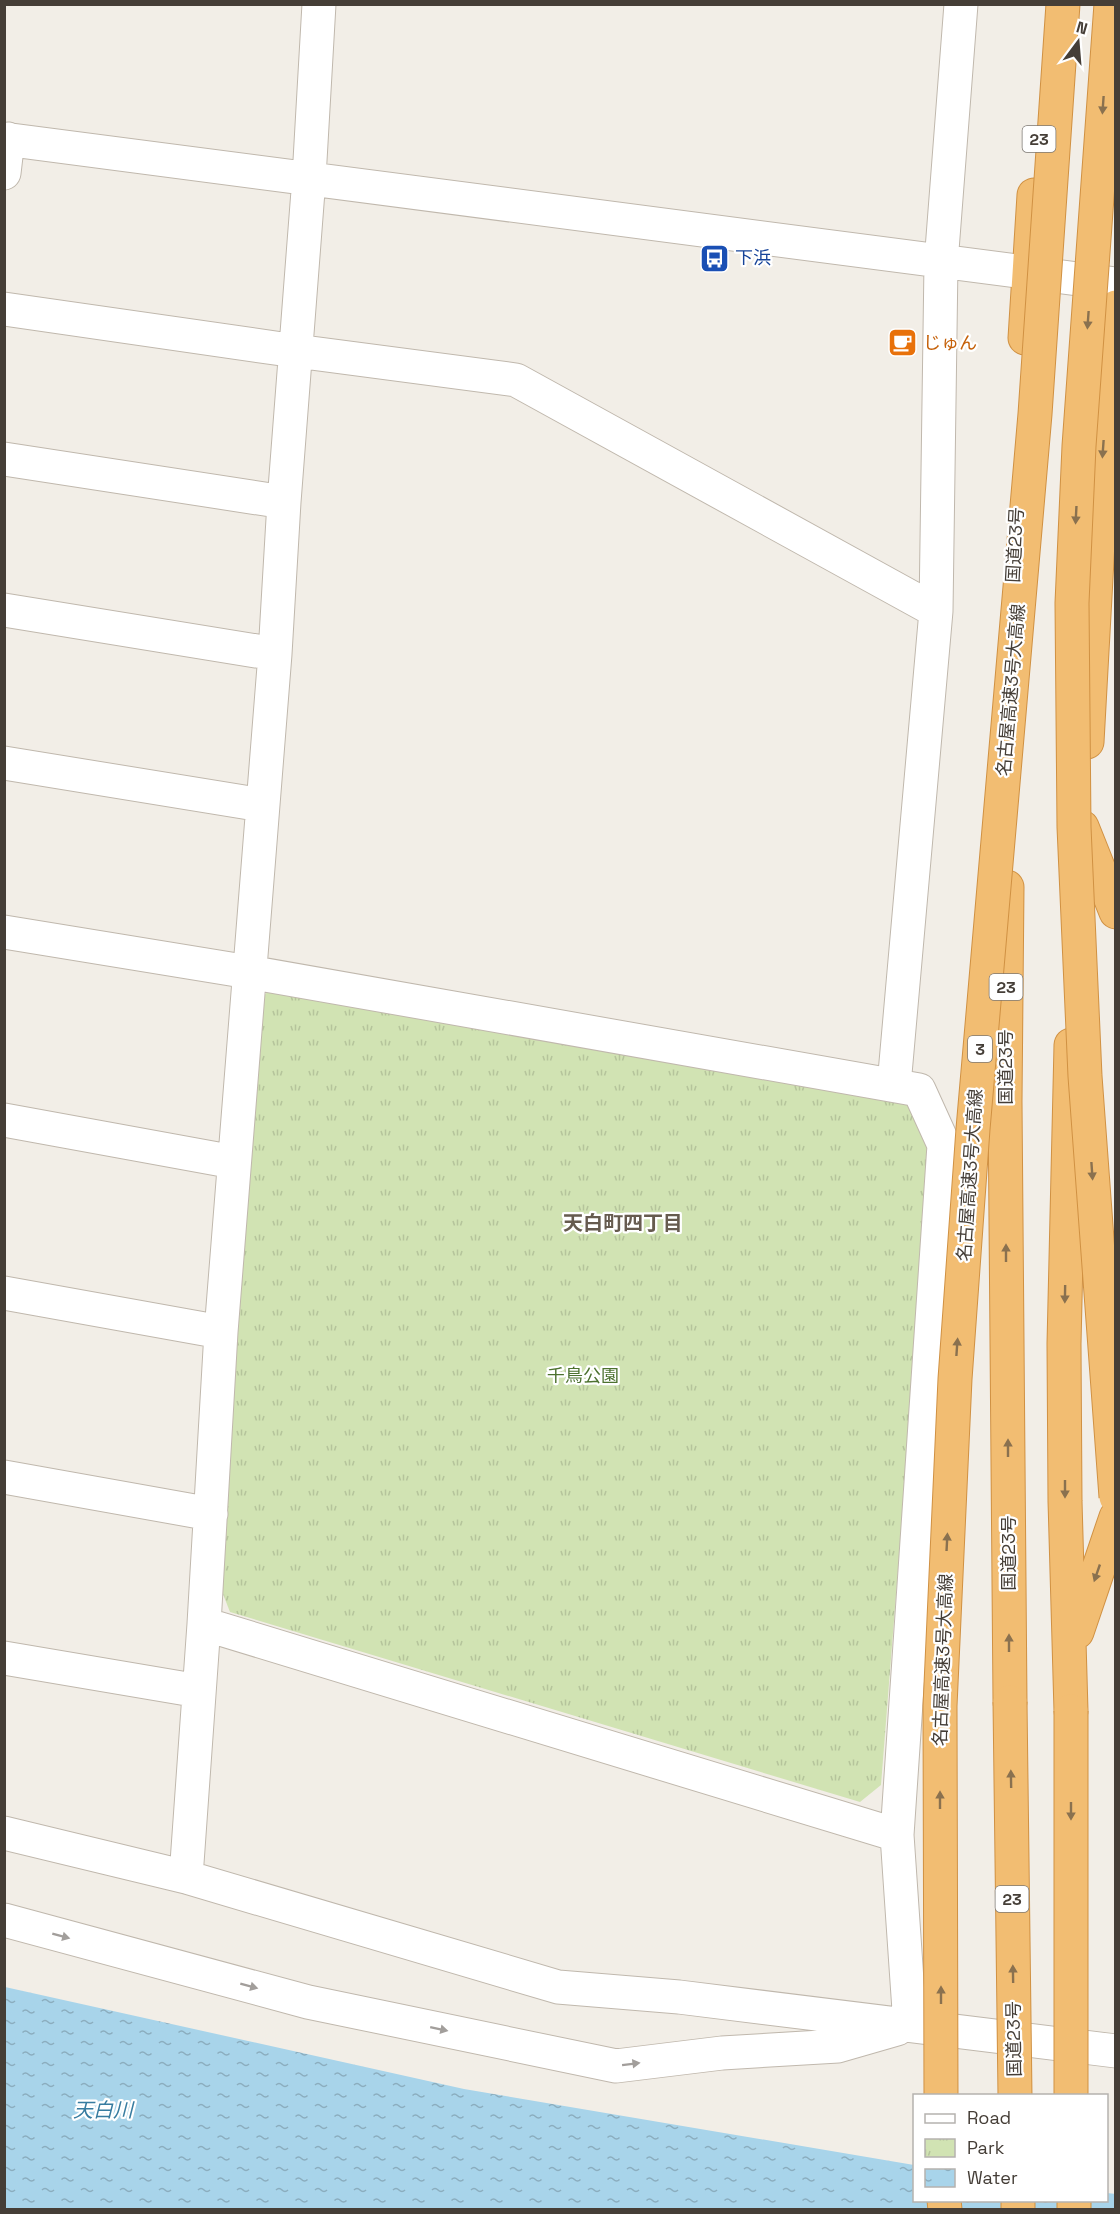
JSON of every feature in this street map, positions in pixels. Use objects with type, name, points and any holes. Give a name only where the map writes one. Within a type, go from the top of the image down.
[{"type":"highway","name":"国道23号","points":[[1015,2094],[1005,1101],[1009,648],[1028,274],[1050,4]]},
{"type":"highway","name":"名古屋高速3号大高線","points":[[942,2094],[940,1706],[955,1379],[973,1129],[1034,426],[1063,4]]},
{"type":"highway","points":[[1111,4],[1079,446],[1072,615],[1074,827],[1085,1076],[1116,1497]]},
{"type":"highway","points":[[1071,2094],[1071,1711],[1065,1501],[1064,1332],[1071,1047],[1103,451],[1116,307]]},
{"type":"highway","points":[[1082,827],[1116,912]]},
{"type":"highway","points":[[1069,1654],[1116,1518]]},
{"type":"street","points":[[186,1877],[221,1332],[275,654],[319,4]]},
{"type":"street","points":[[910,2025],[897,1835],[944,1145],[906,1087],[936,611],[940,263],[961,4]]},
{"type":"street","points":[[4,173],[6,139],[940,263],[1116,284]]},
{"type":"street","points":[[4,309],[516,380],[936,611]]},
{"type":"street","points":[[4,459],[284,502]]},
{"type":"street","points":[[4,610],[275,654]]},
{"type":"street","points":[[4,763],[262,805]]},
{"type":"street","points":[[4,932],[249,972],[906,1087]]},
{"type":"street","points":[[4,1120],[234,1162]]},
{"type":"street","points":[[4,1293],[221,1332]]},
{"type":"street","points":[[4,1477],[211,1514]]},
{"type":"street","points":[[204,1624],[897,1835]]},
{"type":"street","points":[[4,1658],[199,1691]]},
{"type":"street","points":[[4,1833],[186,1877],[558,1987],[679,1997],[1116,2051]]},
{"type":"street","points":[[4,1920],[308,2002],[616,2066],[722,2053],[838,2046],[910,2025]]},
{"type":"green space","name":"千鳥公園","points":[[272,986],[910,1101],[931,1151],[881,1785],[860,1802],[230,1612],[221,1589],[259,1002]]},
{"type":"water","name":"天白川","points":[[5,1987],[464,2089],[913,2165],[913,2202],[1108,2202],[1108,2193],[1116,2194],[1115,2210],[5,2210]]},
{"type":"place","name":"下浜","points":[[714,258]]},
{"type":"place","name":"じゅん","points":[[902,343]]},
{"type":"district","name":"天白町四丁目","points":[[623,1223]]}]
